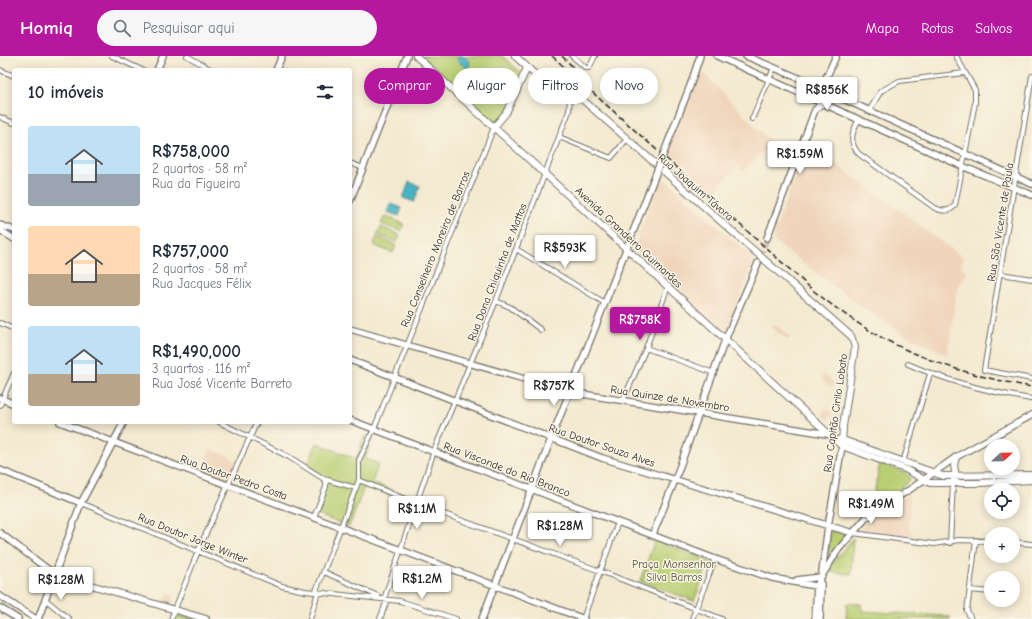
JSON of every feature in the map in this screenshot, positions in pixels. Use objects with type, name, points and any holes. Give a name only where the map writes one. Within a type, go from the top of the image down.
[{"type":"main road","points":[[158,68],[163,56]]},
{"type":"main road","points":[[277,68],[282,56]]},
{"type":"main road","points":[[352,196],[407,56]]},
{"type":"main road","name":"Avenida Grandeiro Guimarães","points":[[416,56],[668,286],[827,434]]},
{"type":"main road","name":"Rua Joaquim Távora","points":[[515,56],[527,68]]},
{"type":"main road","points":[[482,619],[551,438],[690,86],[700,56]]},
{"type":"main road","points":[[717,56],[962,166],[1032,195]]},
{"type":"main road","points":[[746,56],[822,88],[1032,184]]},
{"type":"main road","points":[[767,238],[815,110],[828,98],[826,78],[836,56]]},
{"type":"main road","points":[[494,127],[506,113],[527,68]]},
{"type":"main road","points":[[814,99],[813,93],[817,87]]},
{"type":"main road","name":"Rua Joaquim Távora","points":[[587,104],[847,332],[853,339],[855,347]]},
{"type":"main road","points":[[0,225],[12,229]]},
{"type":"main road","points":[[0,230],[12,238]]},
{"type":"main road","points":[[653,534],[675,480],[725,340],[758,263]]},
{"type":"main road","name":"Rua Quinze de Novembro","points":[[352,330],[570,392],[827,434],[843,443],[905,469],[924,480]]},
{"type":"main road","name":"Rua Capitão Cirilo Lobato","points":[[821,577],[828,526],[843,443],[843,426],[855,347]]},
{"type":"main road","name":"Rua Doutor Souza Alves","points":[[352,361],[602,458],[853,533]]},
{"type":"main road","points":[[1,399],[12,403]]},
{"type":"main road","points":[[815,619],[821,577],[853,533],[874,511],[924,480],[956,457],[1032,415]]},
{"type":"main road","name":"Rua Visconde do Rio Branco","points":[[352,421],[434,451],[532,490],[653,534],[715,559],[772,578],[819,587]]},
{"type":"main road","name":"Rua Doutor Pedro Costa","points":[[65,424],[341,528],[495,584],[583,619]]},
{"type":"main road","points":[[0,596],[37,619],[81,503],[123,424]]},
{"type":"main road","name":"Rua Quinze de Novembro","points":[[843,443],[942,476],[1032,475]]},
{"type":"main road","points":[[953,483],[956,477],[954,466],[956,457]]},
{"type":"main road","name":"Rua Doutor Jorge Winter","points":[[0,470],[81,503]]},
{"type":"main road","points":[[924,480],[930,483],[1032,480]]},
{"type":"main road","points":[[0,533],[54,574],[206,619]]},
{"type":"main road","name":"Rua Visconde do Rio Branco","points":[[793,581],[821,577]]},
{"type":"main road","points":[[819,587],[820,619]]},
{"type":"main road","points":[[0,608],[18,619]]},
{"type":"street","points":[[112,56],[138,68]]},
{"type":"street","points":[[187,56],[208,68]]},
{"type":"street","points":[[572,56],[586,68],[589,68],[595,56]]},
{"type":"street","points":[[859,119],[852,133],[855,150],[938,209],[947,211],[955,205],[962,166],[966,155],[976,97],[975,90],[964,73],[956,56]]},
{"type":"street","points":[[752,120],[774,68]]},
{"type":"street","points":[[0,70],[12,75]]},
{"type":"street","points":[[870,111],[882,91],[899,81],[964,73]]},
{"type":"street","name":"Rua São Vicente de Paula","points":[[1032,76],[1001,274],[984,370],[1032,379]]},
{"type":"street","name":"Rua Dona Chiquinha de Mattos","points":[[380,619],[434,451],[456,401],[496,301],[569,111],[570,104]]},
{"type":"street","points":[[0,117],[12,122]]},
{"type":"street","name":"Rua Conselheiro Moreira de Barros","points":[[359,480],[359,460],[374,429],[406,345],[494,127]]},
{"type":"street","points":[[559,137],[611,158],[627,139]]},
{"type":"street","points":[[352,164],[363,168]]},
{"type":"street","points":[[516,249],[605,303]]},
{"type":"street","points":[[1001,274],[1032,279]]},
{"type":"street","points":[[623,401],[646,348],[668,286]]},
{"type":"street","points":[[496,301],[510,307],[541,330]]},
{"type":"street","points":[[0,323],[12,328]]},
{"type":"street","points":[[646,348],[714,373]]},
{"type":"street","points":[[908,364],[930,374],[972,387],[1031,399]]},
{"type":"street","points":[[903,462],[930,374]]},
{"type":"street","points":[[0,405],[1,399],[12,377]]},
{"type":"street","points":[[223,424],[250,436],[324,479],[356,488]]},
{"type":"street","points":[[171,619],[198,551],[256,424]]},
{"type":"street","points":[[314,517],[326,487],[326,482],[324,479]]},
{"type":"street","points":[[310,619],[317,591],[359,480],[417,504],[600,571],[722,619]]},
{"type":"street","points":[[950,543],[953,483]]},
{"type":"street","name":"Rua Doutor Jorge Winter","points":[[81,503],[282,586],[386,599]]},
{"type":"street","points":[[583,619],[618,522]]},
{"type":"street","points":[[853,533],[934,544],[984,541]]},
{"type":"street","points":[[971,619],[966,611],[976,540]]},
{"type":"street","points":[[1020,543],[1032,544]]},
{"type":"street","points":[[692,619],[715,559]]},
{"type":"street","points":[[324,572],[386,599],[400,601],[456,619]]},
{"type":"street","points":[[970,590],[984,591]]},
{"type":"street","points":[[45,600],[69,619]]},
{"type":"shaded area","points":[[699,69],[772,143],[743,171],[738,166],[714,192],[668,150]]},
{"type":"shaded area","points":[[806,142],[964,258],[961,266],[967,273],[960,283],[956,296],[947,355],[905,335],[864,308],[772,240]]},
{"type":"shaded area","points":[[660,175],[754,259],[727,332],[634,249]]},
{"type":"shaded area","points":[[775,324],[790,337],[788,340],[772,328]]},
{"type":"shaded area","points":[[824,374],[835,384],[831,388],[821,378]]},
{"type":"shaded area","points":[[826,408],[832,413],[827,420],[822,414]]},
{"type":"shaded area","points":[[209,449],[229,456],[237,463],[229,481],[203,470]]},
{"type":"shaded area","points":[[908,495],[910,498],[909,531],[913,531],[912,540],[857,533],[864,524],[880,512]]},
{"type":"shaded area","points":[[168,592],[175,595],[171,604],[164,602]]},
{"type":"green space","points":[[423,56],[502,56],[516,68],[453,68],[453,87],[445,80],[445,68],[432,68]]},
{"type":"green space","points":[[520,71],[523,74],[523,88],[520,95]]},
{"type":"green space","points":[[471,104],[516,104],[513,112],[492,123]]},
{"type":"green space","points":[[385,216],[404,224],[401,231],[381,224]]},
{"type":"green space","points":[[381,227],[400,235],[397,242],[377,235]]},
{"type":"green space","points":[[377,237],[396,245],[393,253],[373,245]]},
{"type":"green space","points":[[364,435],[372,438],[365,459],[379,464],[372,482],[413,499],[411,504],[365,485],[349,527],[316,514],[327,478],[307,465],[317,443],[356,459]]},
{"type":"green space","points":[[880,463],[906,473],[910,477],[910,480],[881,505],[873,499]]},
{"type":"green space","points":[[830,531],[848,534],[828,557]]},
{"type":"green space","points":[[853,538],[851,574],[826,572]]},
{"type":"green space","name":"Praça Monsenhor Silva Barros","points":[[655,540],[709,561],[694,601],[640,581]]},
{"type":"green space","points":[[847,603],[861,604],[862,611],[944,616],[950,617],[950,619],[846,619]]},
{"type":"green space","points":[[175,613],[195,619],[173,619]]},
{"type":"water","points":[[458,56],[464,56],[470,62],[469,68],[466,68],[457,60]]},
{"type":"water","points":[[409,182],[420,186],[414,202],[403,198]]},
{"type":"water","points":[[391,204],[402,208],[399,216],[387,212]]},
{"type":"tunnel","points":[[758,263],[767,238]]},
{"type":"railway","points":[[552,56],[815,292],[850,318],[872,332],[929,360],[970,373],[1032,387]]},
{"type":"railway","points":[[562,56],[573,67]]}]
